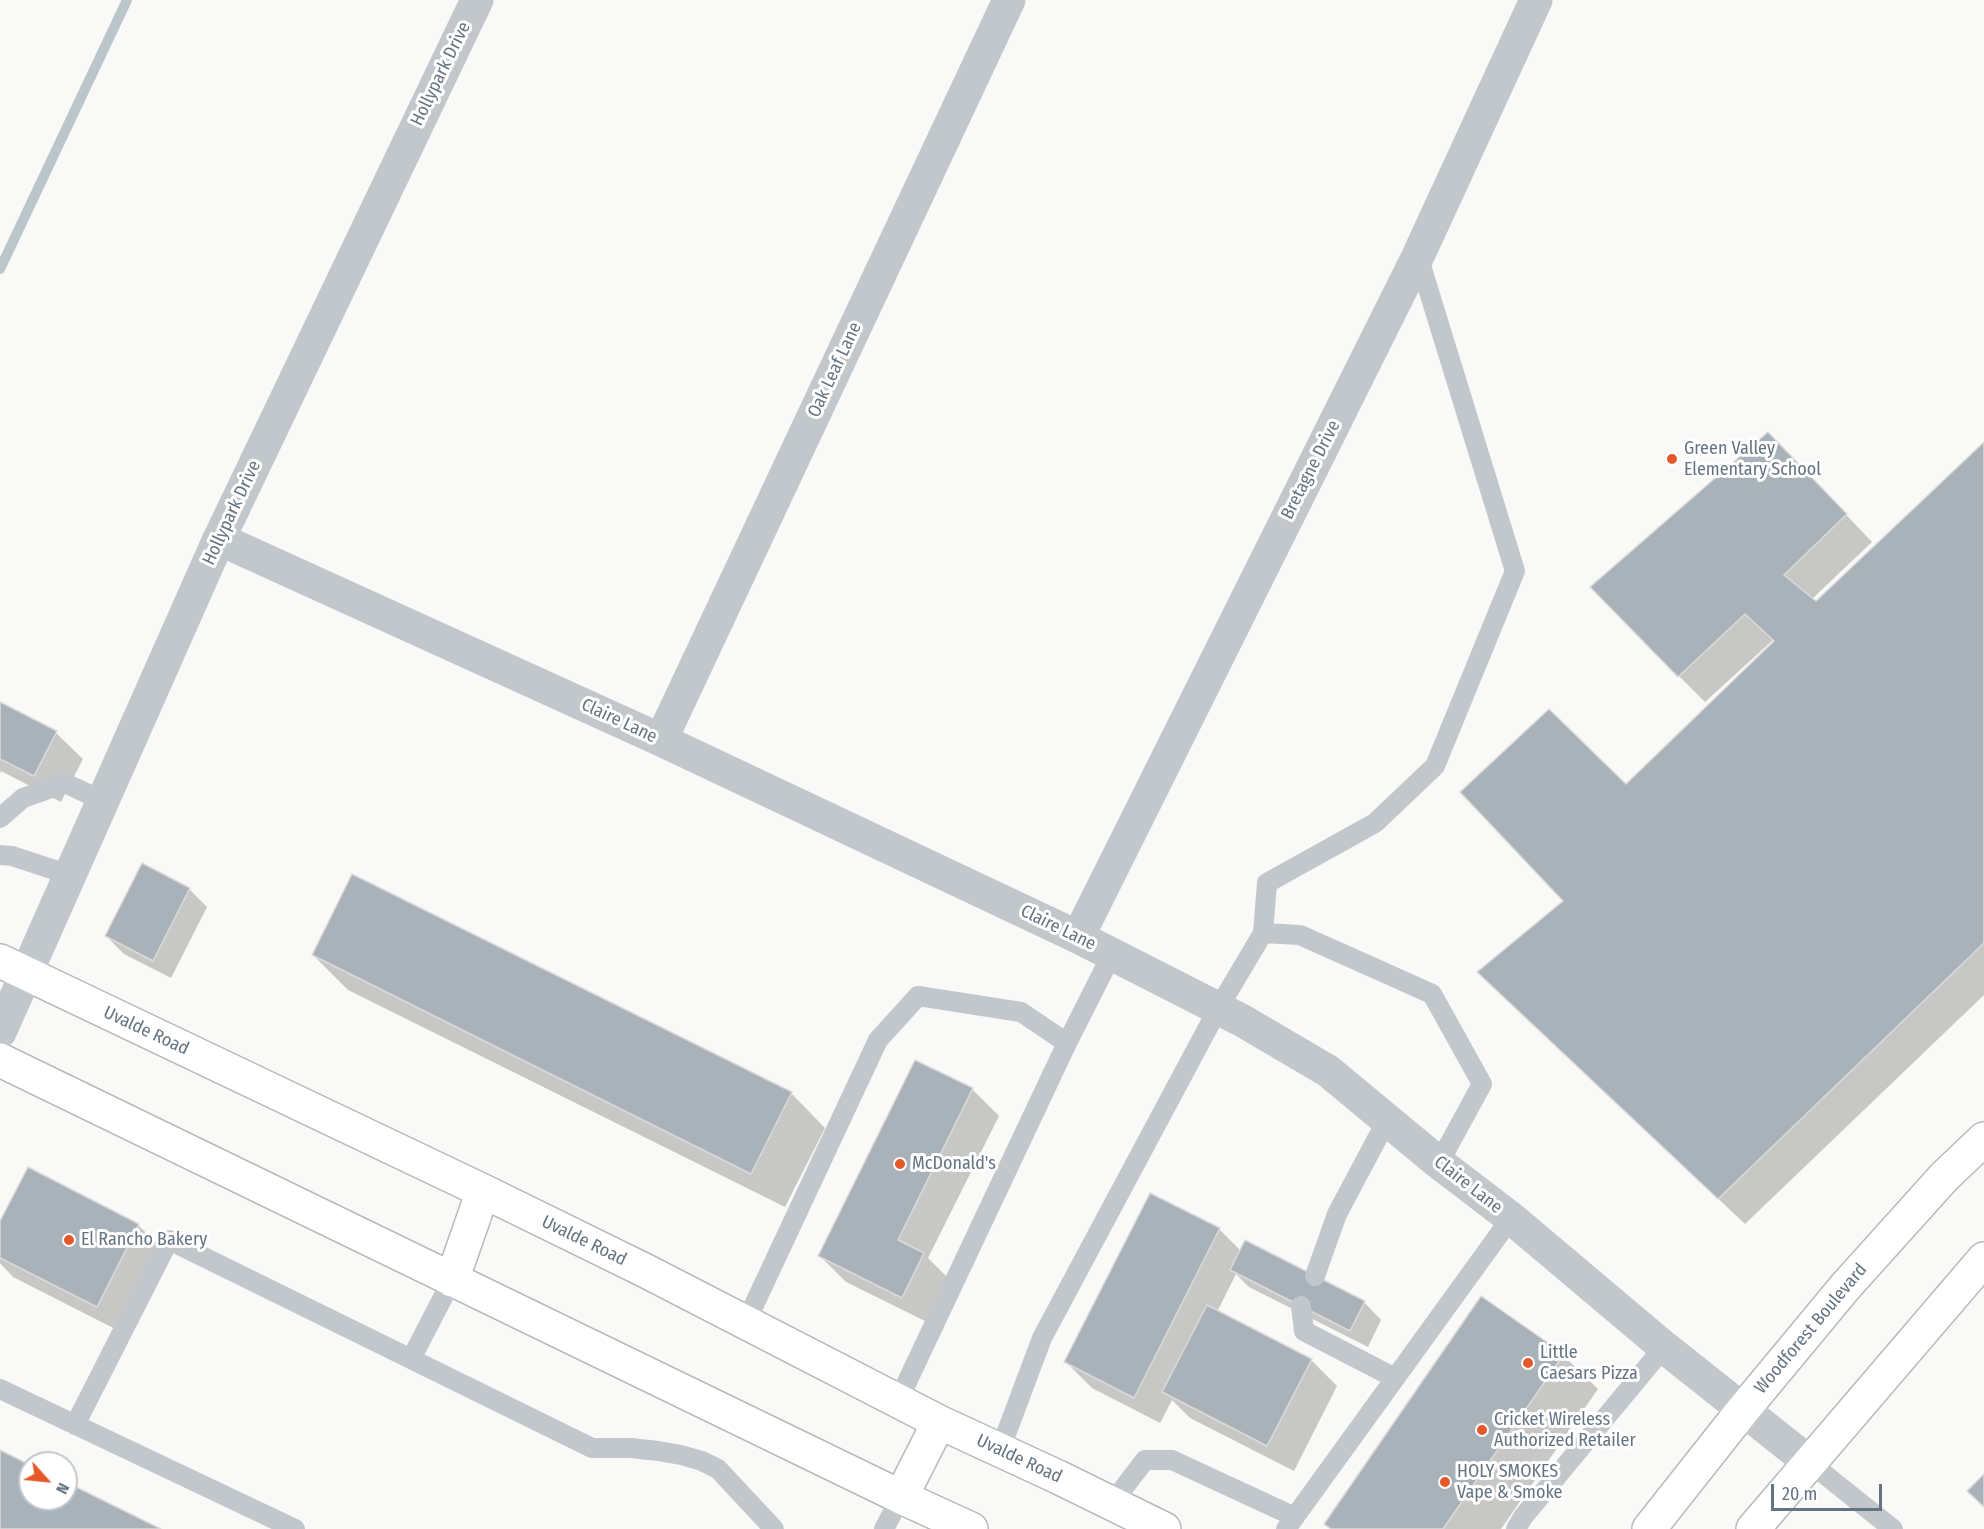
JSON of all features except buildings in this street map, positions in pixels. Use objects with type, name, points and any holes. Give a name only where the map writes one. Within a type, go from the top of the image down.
[{"type":"main road","name":"Uvalde Road","points":[[13,968],[483,1191],[746,1322],[939,1422],[1164,1529]]},
{"type":"main road","points":[[0,1060],[971,1529]]},
{"type":"main road","name":"Woodforest Boulevard","points":[[1649,1529],[1743,1410],[1845,1287],[1944,1177],[1984,1139]]},
{"type":"main road","points":[[452,1280],[483,1191]]},
{"type":"main road","points":[[1753,1529],[1984,1259]]},
{"type":"main road","points":[[901,1497],[939,1422]]},
{"type":"street","name":"Hollypark Drive","points":[[0,1032],[13,968],[70,875],[219,539],[477,0]]},
{"type":"street","name":"Oak Leaf Lane","points":[[661,740],[1009,0]]},
{"type":"street","name":"Bretagne Drive","points":[[1078,937],[1418,256],[1536,0]]},
{"type":"street","name":"Claire Lane","points":[[219,539],[661,740],[1078,937],[1219,1007],[1329,1071],[1439,1163],[1511,1218],[1664,1347],[1809,1462]]},
{"type":"lane","points":[[1000,1450],[1042,1338],[1219,1007],[1263,933],[1267,883],[1375,823],[1435,766],[1515,571],[1418,256]]},
{"type":"lane","points":[[0,818],[23,798],[65,783],[103,801]]},
{"type":"lane","points":[[0,855],[12,856],[70,875]]},
{"type":"lane","points":[[1263,933],[1300,935],[1432,994],[1482,1084],[1439,1163]]},
{"type":"lane","points":[[898,1401],[1067,1043],[1112,954]]},
{"type":"lane","points":[[746,1322],[878,1040],[918,996],[1021,1012],[1067,1043]]},
{"type":"lane","points":[[1315,1276],[1337,1214],[1387,1120]]},
{"type":"lane","points":[[1112,1503],[1145,1461],[1172,1460],[1290,1523],[1511,1218]]},
{"type":"lane","points":[[75,1425],[169,1240],[592,1448],[658,1451],[702,1461],[718,1469],[774,1529]]},
{"type":"lane","points":[[411,1359],[452,1280]]},
{"type":"lane","points":[[1301,1306],[1304,1331],[1395,1378]]},
{"type":"lane","points":[[1515,1529],[1664,1347]]},
{"type":"lane","points":[[0,1389],[295,1529]]},
{"type":"lane","points":[[1809,1462],[1893,1529]]},
{"type":"lane","points":[[884,1529],[901,1497]]},
{"type":"waterway","points":[[0,269],[127,0]]},
{"type":"place","name":"Green Valley Elementary School","points":[[1672,459]]},
{"type":"place","name":"McDonald's","points":[[900,1164]]},
{"type":"place","name":"El Rancho Bakery","points":[[69,1240]]},
{"type":"place","name":"Little Caesars Pizza","points":[[1528,1363]]},
{"type":"place","name":"Cricket Wireless Authorized Retailer","points":[[1482,1430]]},
{"type":"place","name":"HOLY SMOKES Vape & Smoke","points":[[1445,1482]]}]
